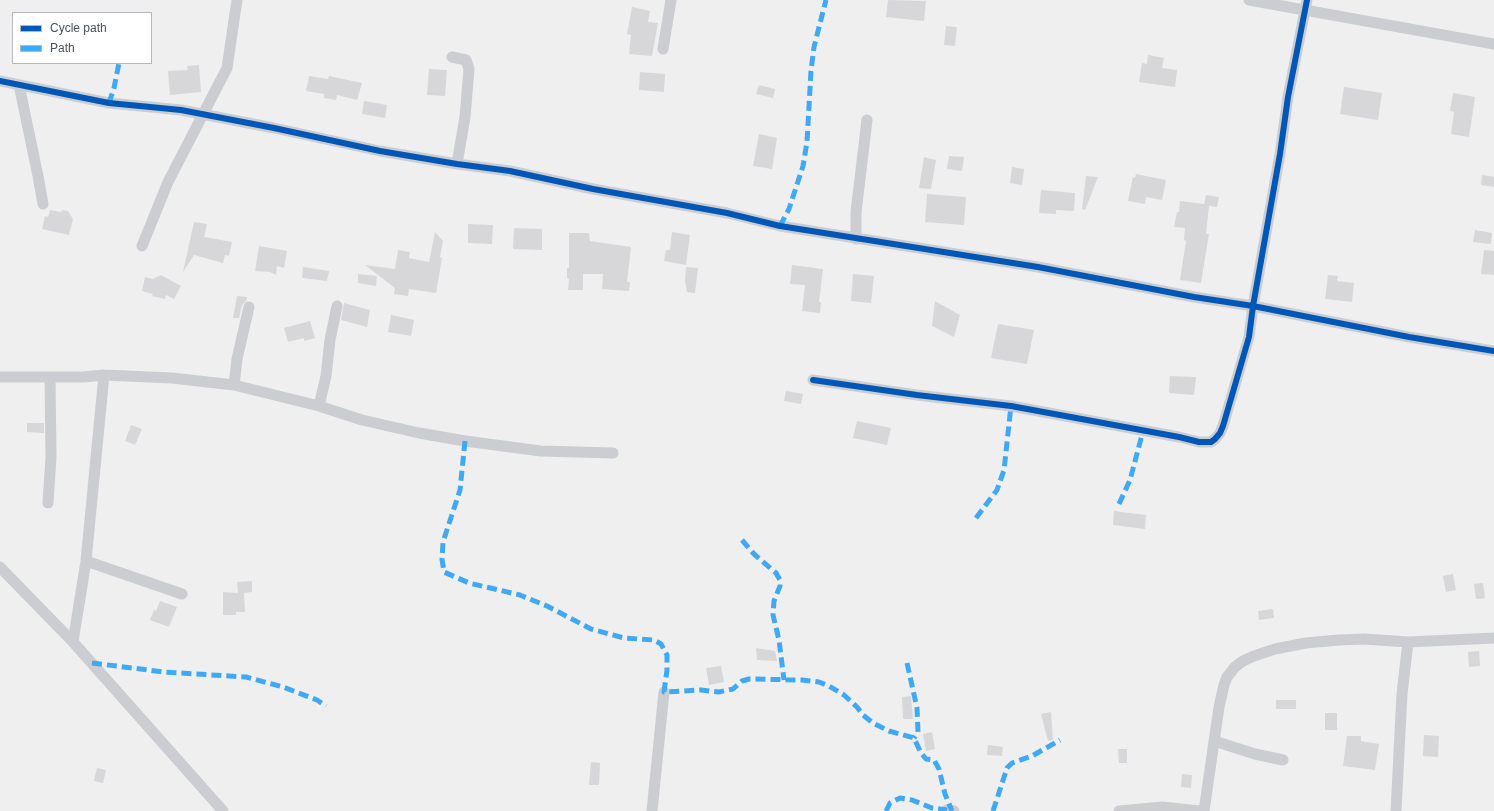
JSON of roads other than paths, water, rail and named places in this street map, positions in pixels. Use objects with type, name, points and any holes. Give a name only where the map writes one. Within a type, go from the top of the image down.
[{"type":"street","points":[[142,246],[168,182],[227,68],[237,0]]},
{"type":"street","points":[[663,49],[671,0]]},
{"type":"street","points":[[1249,0],[1306,5],[1494,44]]},
{"type":"street","points":[[813,380],[917,395],[1011,406],[1199,442],[1211,442],[1220,434],[1249,337],[1253,306],[1280,154],[1288,97],[1306,5]]},
{"type":"street","points":[[452,57],[466,60],[469,69],[465,117],[457,164]]},
{"type":"street","points":[[0,82],[109,103],[181,110],[380,151],[457,164],[510,170],[593,189],[727,213],[780,226],[1038,267],[1194,297],[1253,306],[1409,337],[1494,351]]},
{"type":"street","points":[[19,85],[43,204]]},
{"type":"street","points":[[856,239],[856,212],[867,120]]},
{"type":"street","points":[[319,406],[326,376],[337,306]]},
{"type":"street","points":[[234,385],[237,359],[248,307]]},
{"type":"street","points":[[0,377],[104,375],[172,378],[234,385],[319,406],[362,420],[419,433],[465,441],[541,451],[613,453]]},
{"type":"street","points":[[73,642],[86,560],[104,375]]},
{"type":"street","points":[[48,503],[51,457],[50,377]]},
{"type":"street","points":[[86,560],[182,594]]},
{"type":"street","points":[[0,568],[73,642],[223,811]]},
{"type":"street","points":[[1204,811],[1218,707],[1227,677],[1235,667],[1243,661],[1275,649],[1306,643],[1364,640],[1408,642],[1494,638]]},
{"type":"street","points":[[1396,811],[1402,694],[1408,642]]},
{"type":"street","points":[[652,811],[664,692]]},
{"type":"street","points":[[1214,741],[1255,754],[1283,760]]},
{"type":"street","points":[[1119,811],[1162,807],[1200,811]]}]
